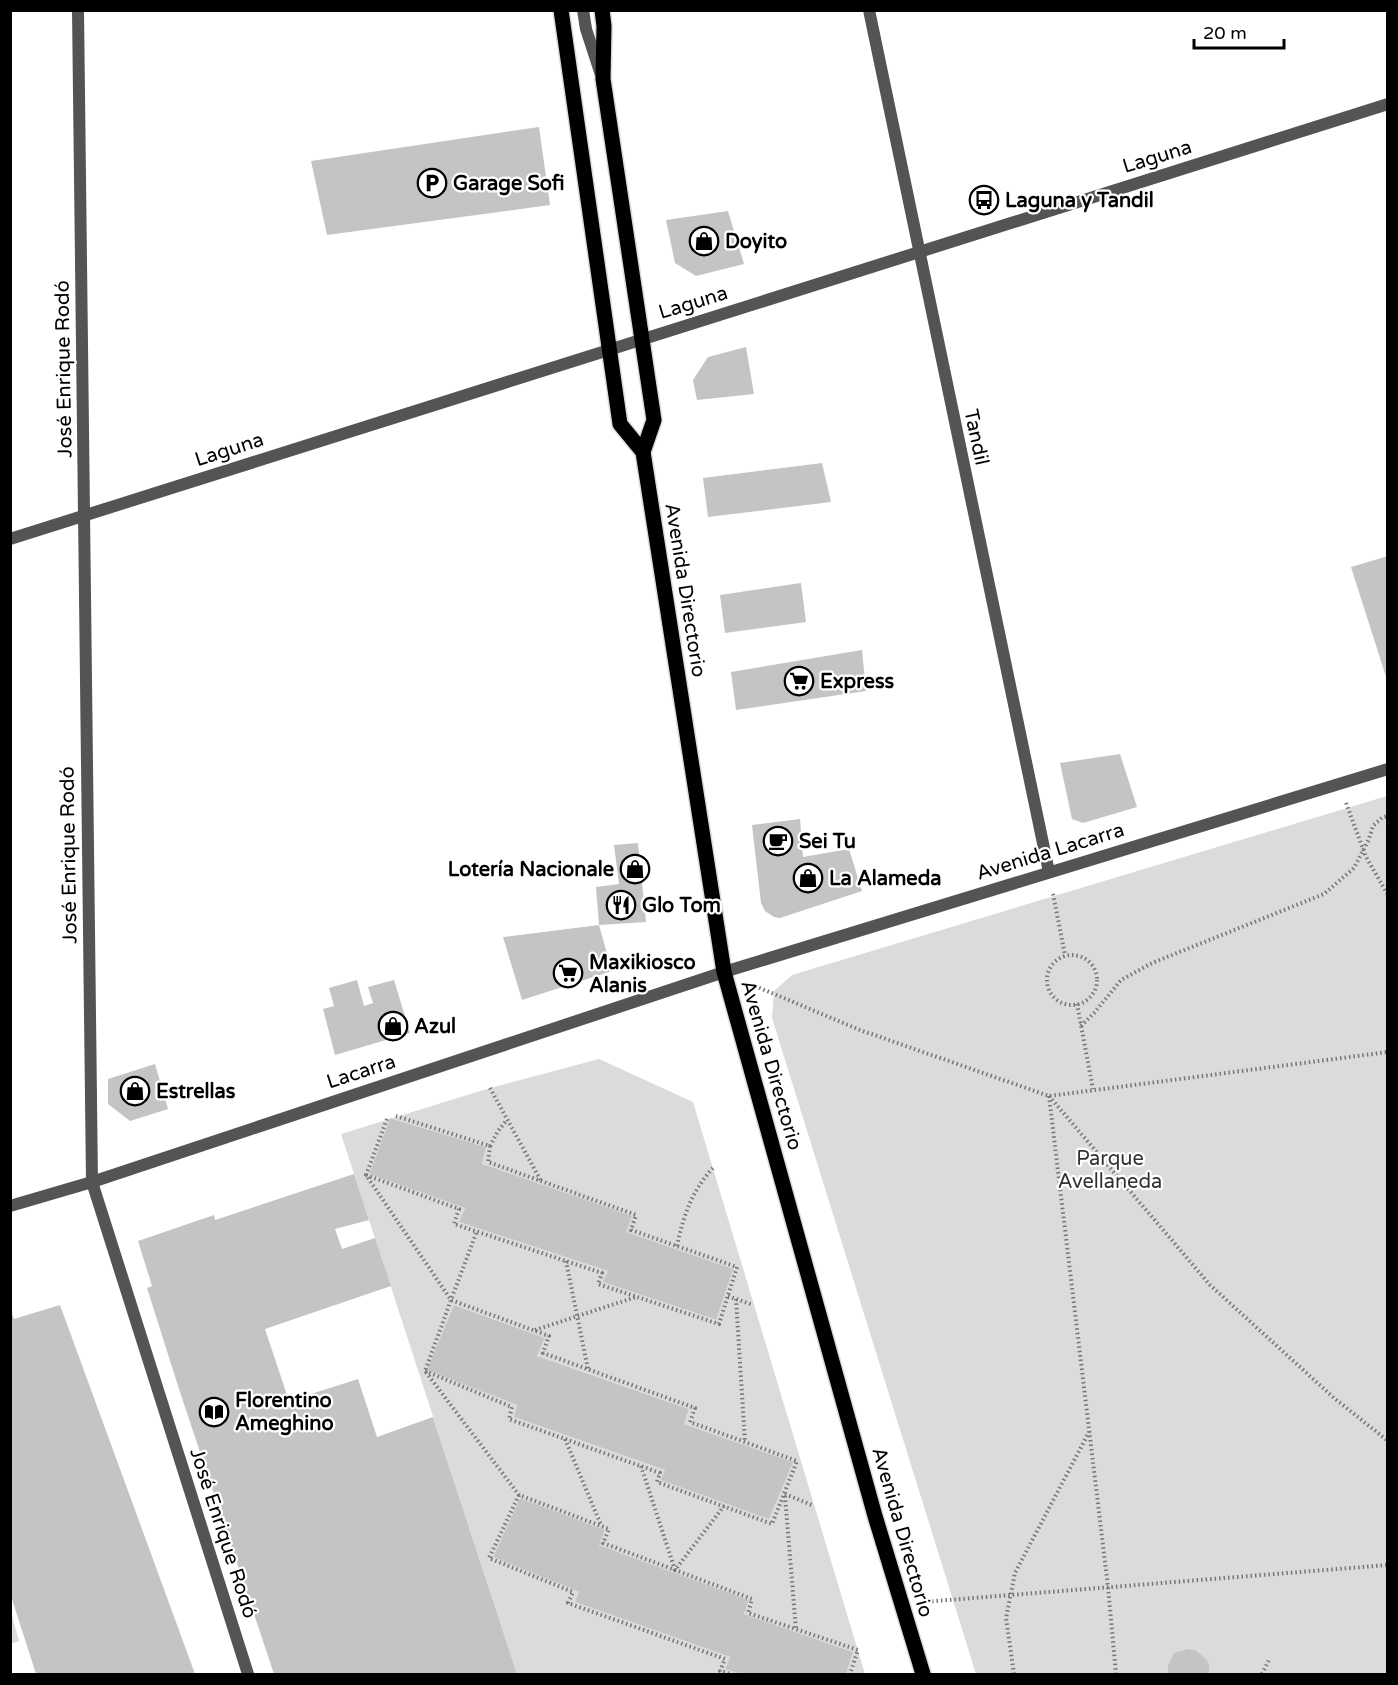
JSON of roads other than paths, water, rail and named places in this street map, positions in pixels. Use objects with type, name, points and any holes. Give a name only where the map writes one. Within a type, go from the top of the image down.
[{"type":"main road","points":[[561,10],[620,424],[643,452]]},
{"type":"main road","name":"Avenida Directorio","points":[[602,10],[603,79],[654,420],[643,452],[724,972],[875,1516],[923,1674]]},
{"type":"street","name":"José Enrique Rodó","points":[[78,10],[92,1182],[248,1674]]},
{"type":"street","points":[[583,10],[586,29],[603,79]]},
{"type":"street","name":"Tandil","points":[[869,10],[1049,872]]},
{"type":"street","name":"Laguna","points":[[10,539],[1388,104]]},
{"type":"street","name":"Avenida Lacarra","points":[[724,972],[1388,769]]},
{"type":"street","name":"Lacarra","points":[[10,1206],[92,1182],[724,972]]},
{"type":"place","name":"Garage Sofi","points":[[432,183]]},
{"type":"place","name":"Laguna y Tandil","points":[[984,200]]},
{"type":"place","name":"Doyito","points":[[704,241]]},
{"type":"place","name":"Express","points":[[799,681]]},
{"type":"place","name":"Sei Tu","points":[[778,841]]},
{"type":"place","name":"Lotería Nacionale","points":[[635,869]]},
{"type":"place","name":"La Alameda","points":[[808,878]]},
{"type":"place","name":"Glo Tom","points":[[621,905]]},
{"type":"place","name":"Maxikiosco Alanis","points":[[568,973]]},
{"type":"place","name":"Azul","points":[[393,1026]]},
{"type":"place","name":"Estrellas","points":[[135,1091]]},
{"type":"place","name":"Florentino Ameghino","points":[[214,1412]]},
{"type":"park label","name":"Parque Avellaneda","points":[[1110,1170]]}]
